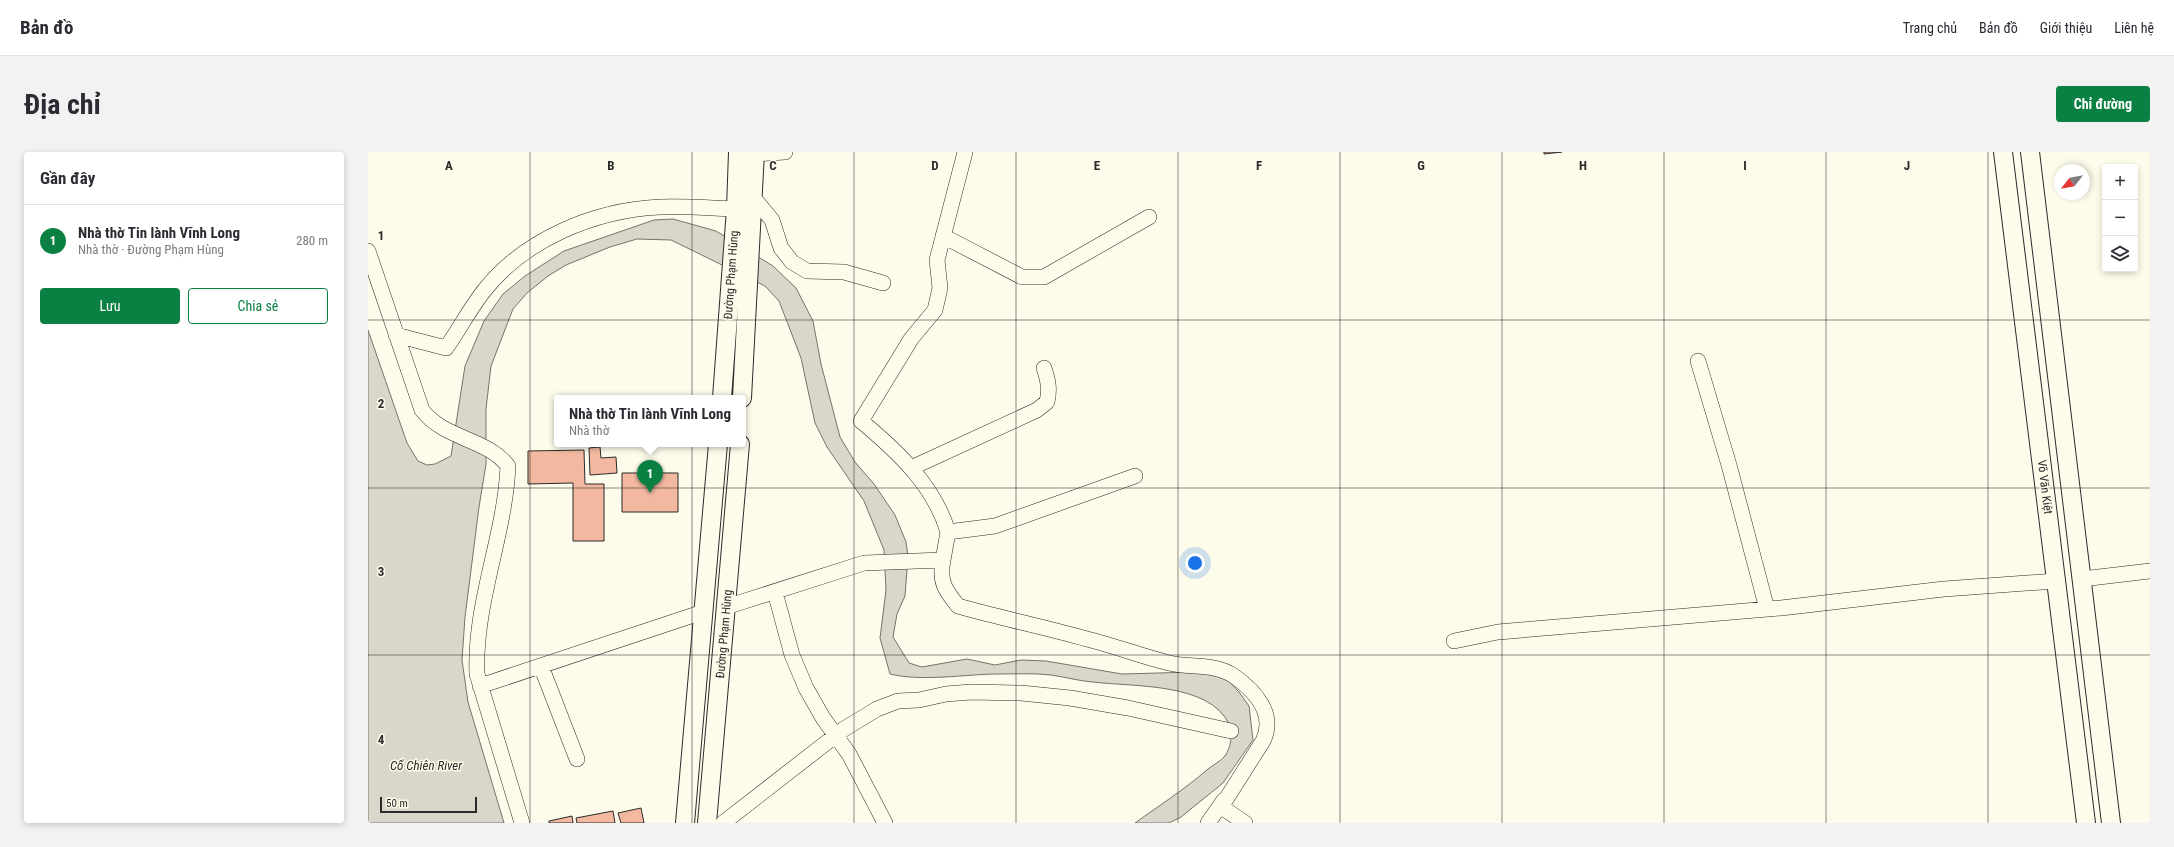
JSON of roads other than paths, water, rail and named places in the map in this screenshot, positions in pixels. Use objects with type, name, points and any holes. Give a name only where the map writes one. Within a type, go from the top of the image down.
[{"type":"main road","name":"Võ Văn Kiệt","points":[[2003,152],[2086,823]]},
{"type":"main road","points":[[2030,152],[2111,823]]},
{"type":"main road","name":"Đường Phạm Hùng","points":[[723,395],[734,370],[752,228],[752,196],[749,153]]},
{"type":"main road","name":"Đường Phạm Hùng","points":[[741,395],[734,370],[736,209],[749,153]]},
{"type":"main road","name":"Đường Phạm Hùng","points":[[685,823],[718,447]]},
{"type":"main road","name":"Đường Phạm Hùng","points":[[708,815],[740,447]]},
{"type":"main road","points":[[2067,667],[2091,664]]},
{"type":"main road","points":[[686,804],[708,815]]},
{"type":"street","points":[[749,153],[785,152]]},
{"type":"street","points":[[965,152],[938,260],[940,288],[935,310],[911,339],[861,422],[886,442],[911,468],[942,512],[948,532],[940,575],[946,592],[958,606],[1089,639],[1171,663],[1214,668],[1233,676],[1262,704],[1268,716],[1267,732],[1208,823]]},
{"type":"street","points":[[752,196],[772,220],[781,248],[792,262],[807,271],[844,272],[883,283]]},
{"type":"street","points":[[396,335],[446,348],[483,292],[507,267],[551,236],[587,221],[614,213],[660,207],[736,209]]},
{"type":"street","points":[[943,236],[1022,277],[1044,278],[1148,217]]},
{"type":"street","points":[[368,251],[422,410],[431,422],[496,453],[508,466],[504,506],[484,598],[477,649],[477,674],[522,823]]},
{"type":"street","points":[[1698,361],[1729,465],[1767,609]]},
{"type":"street","points":[[911,468],[1038,410],[1047,402],[1049,391],[1048,379],[1044,368]]},
{"type":"street","points":[[948,532],[995,526],[1136,476]]},
{"type":"street","points":[[726,607],[864,563],[943,560]]},
{"type":"street","points":[[2082,579],[2150,571]]},
{"type":"street","points":[[1454,641],[1498,632],[1767,609],[1944,589],[2056,581]]},
{"type":"street","points":[[775,592],[792,655],[806,688],[823,718],[849,754],[885,823]]},
{"type":"street","points":[[480,686],[703,612]]},
{"type":"street","points":[[540,666],[577,759]]},
{"type":"street","points":[[724,823],[835,736],[877,709],[898,701],[919,700],[946,694],[971,692],[1021,693],[1070,698],[1128,708],[1231,731]]},
{"type":"street","points":[[1224,800],[1223,808],[1245,823]]},
{"type":"water","name":"Cổ Chiên River","points":[[673,219],[716,231],[773,266],[796,288],[813,321],[821,364],[840,437],[855,462],[874,484],[895,515],[906,542],[908,556],[905,596],[897,614],[893,637],[909,663],[922,667],[967,659],[995,665],[1021,660],[1046,661],[1122,674],[1196,672],[1226,678],[1249,706],[1253,740],[1223,783],[1181,817],[1169,823],[1135,823],[1221,760],[1229,749],[1231,736],[1229,724],[1219,710],[1205,700],[1187,694],[1148,686],[1088,681],[1045,674],[986,674],[930,678],[890,674],[880,638],[886,590],[884,550],[864,501],[827,447],[815,423],[801,358],[779,301],[765,286],[671,240],[637,239],[610,247],[566,265],[548,276],[527,293],[513,309],[491,366],[486,409],[486,464],[465,617],[462,660],[468,702],[504,823],[368,823],[368,330],[407,443],[418,461],[427,465],[435,464],[451,456],[465,366],[484,321],[503,294],[525,276],[564,251],[654,220]]},
{"type":"place","name":"Nhà thờ Tin lành Vĩnh Long","points":[[650,493]]}]
